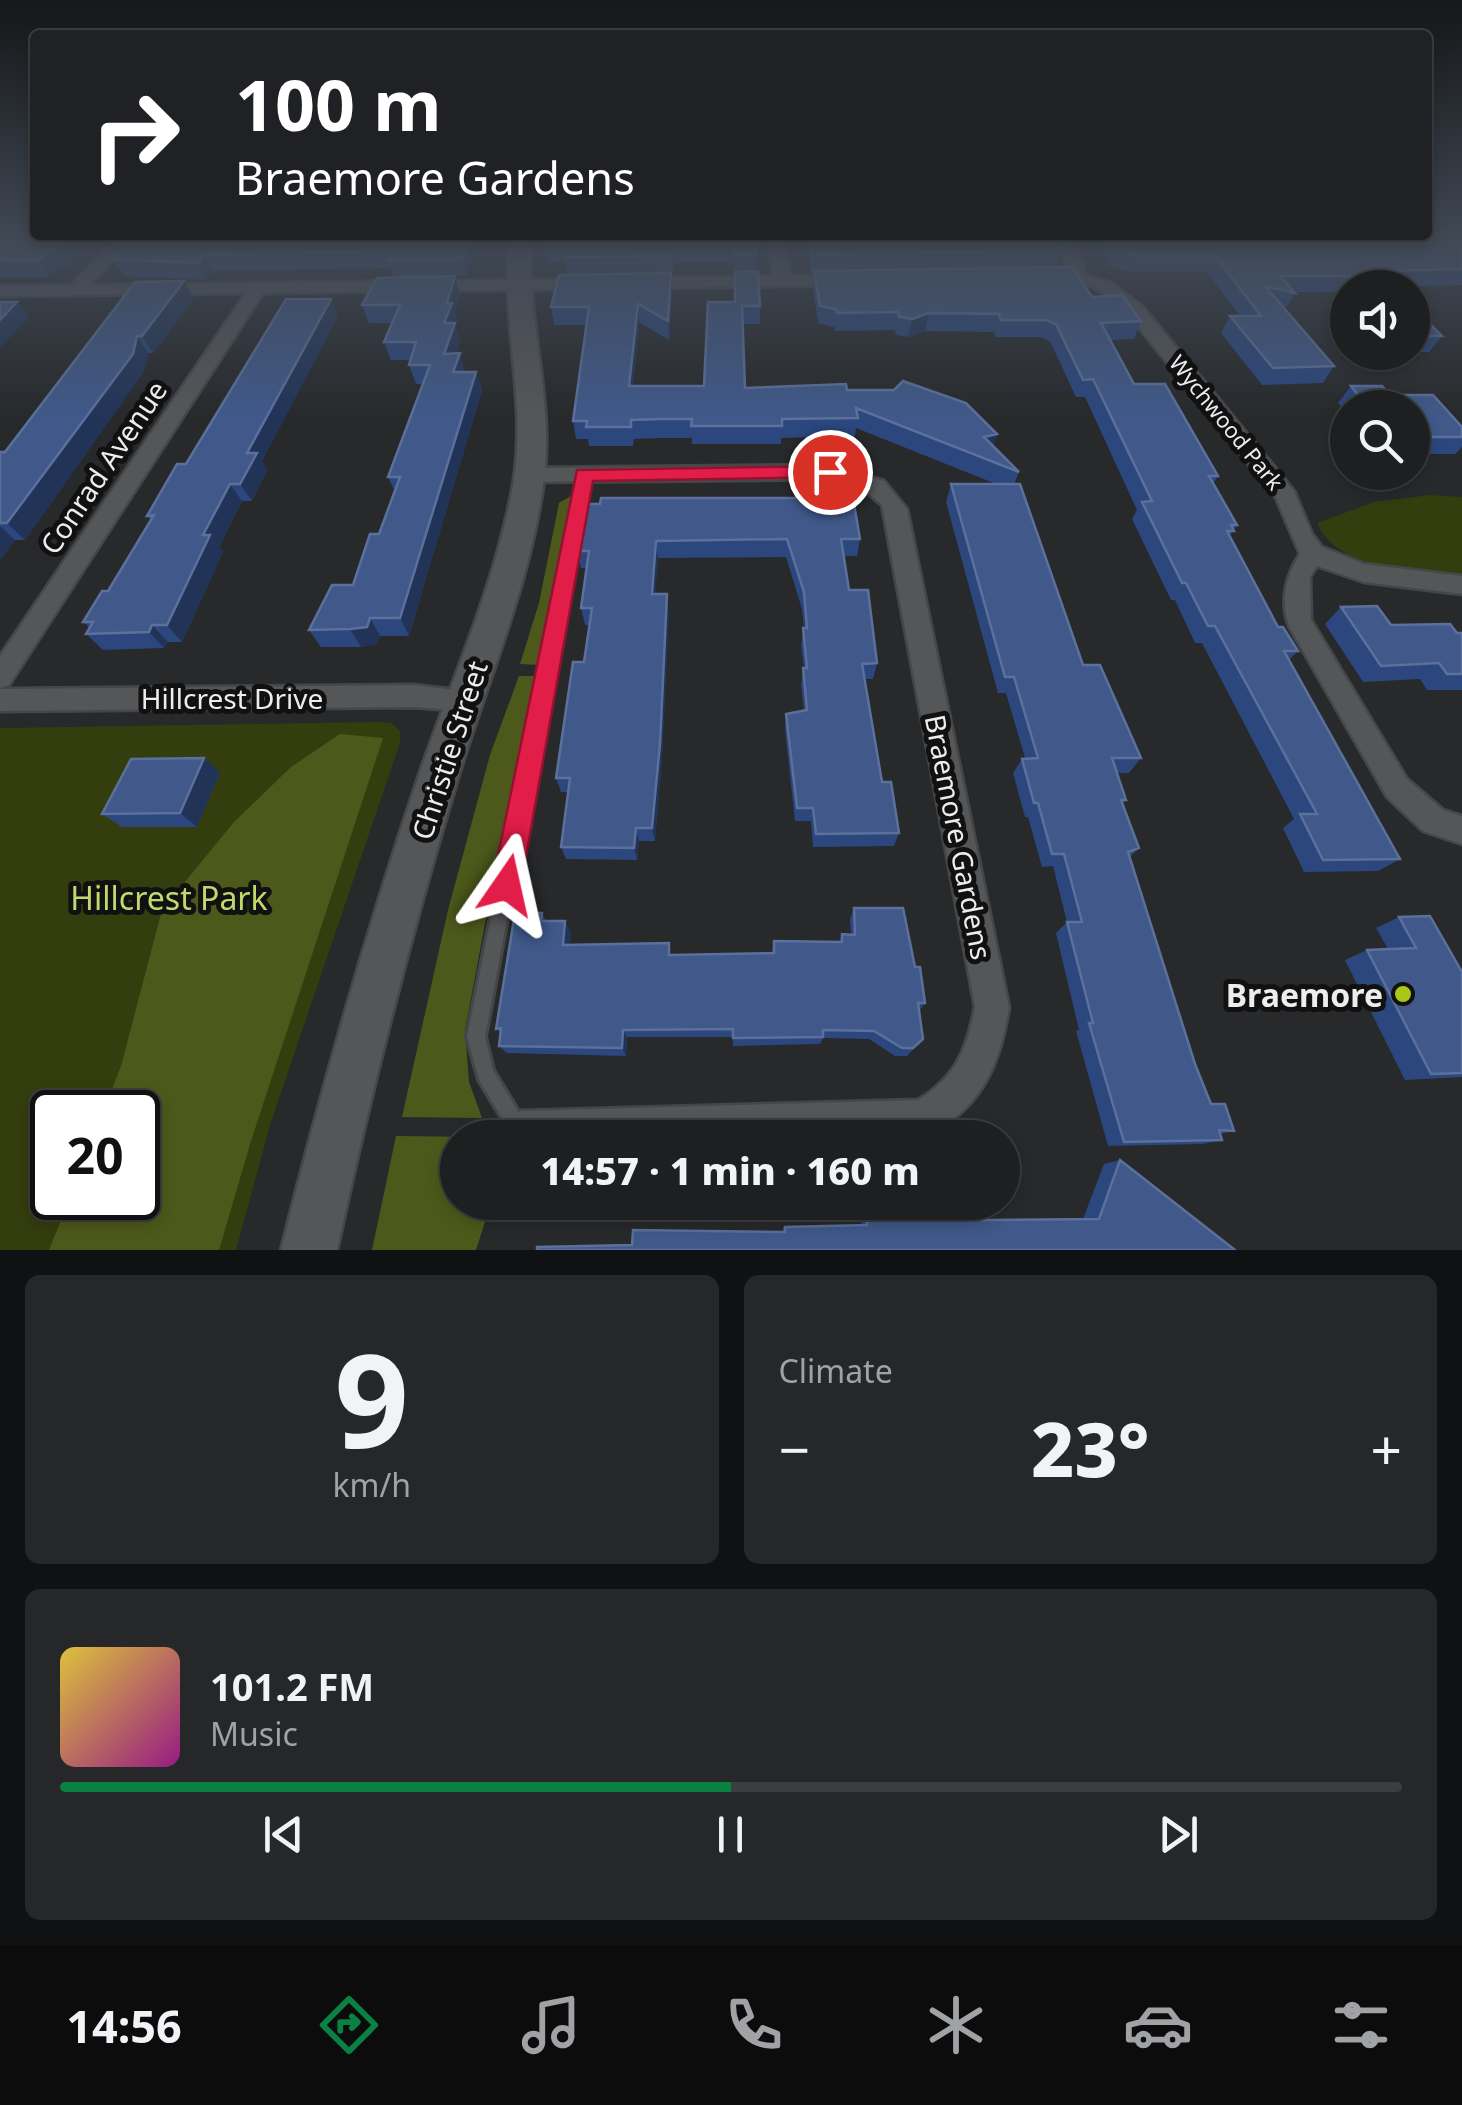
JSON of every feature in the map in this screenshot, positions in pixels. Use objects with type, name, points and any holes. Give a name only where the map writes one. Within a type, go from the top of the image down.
[{"type":"street","name":"Conrad Avenue","points":[[0,677],[247,302]]},
{"type":"street","name":"Christie Street","points":[[308,1250],[403,890],[463,700],[506,587],[529,476],[530,406],[519,302]]},
{"type":"street","name":"Wychwood Park","points":[[1128,302],[1286,496],[1295,522],[1314,553]]},
{"type":"street","name":"Braemore Gardens","points":[[529,476],[830,472],[858,477],[889,496],[896,508],[992,1007],[986,1048],[970,1082],[951,1102],[922,1118],[855,1120]]},
{"type":"street","points":[[1462,585],[1354,571],[1314,553],[1298,576],[1299,621],[1397,788],[1434,821],[1462,830]]},
{"type":"street","name":"Hillcrest Drive","points":[[0,700],[414,696],[463,700]]},
{"type":"lane","points":[[515,1120],[485,1074],[476,1037],[584,475]]},
{"type":"green space","points":[[1430,495],[1462,497],[1462,574],[1380,566],[1361,560],[1343,552],[1317,523],[1374,502]]},
{"type":"green space","points":[[571,496],[539,665],[520,664],[539,603],[559,503]]},
{"type":"green space","points":[[519,676],[541,676],[496,865],[465,1030],[469,1082],[482,1118],[402,1117],[448,910],[490,755]]},
{"type":"green space","name":"Hillcrest Park","points":[[391,723],[400,731],[400,743],[271,1122],[236,1250],[0,1250],[0,728]]},
{"type":"green space","points":[[340,734],[383,738],[219,1250],[49,1250],[61,1220],[160,1220],[160,1090],[112,1090],[162,910],[234,822],[291,767]]},
{"type":"green space","points":[[396,1136],[440,1137],[440,1220],[486,1220],[476,1250],[372,1250]]},
{"type":"building","points":[[0,302],[17,302],[0,320]]},
{"type":"building","points":[[119,302],[168,302],[142,336],[137,336],[133,354],[7,523],[0,523],[0,452],[5,452]]},
{"type":"building","points":[[284,302],[329,302],[247,453],[257,453],[240,484],[230,484],[203,535],[210,535],[167,625],[152,625],[149,632],[86,634],[93,622],[83,622],[102,591],[108,591],[154,515],[147,516],[177,464],[186,464]]},
{"type":"building","points":[[552,302],[669,302],[668,321],[638,304],[629,386],[704,386],[708,302],[760,302],[760,306],[742,306],[745,388],[846,384],[847,390],[894,390],[903,381],[966,403],[997,434],[984,437],[1019,472],[856,408],[858,418],[782,419],[782,426],[691,426],[692,419],[660,419],[631,420],[631,427],[586,427],[587,421],[573,421],[589,307],[551,307]]},
{"type":"building","points":[[819,302],[1127,302],[1141,321],[1101,323],[1134,384],[1165,384],[1218,476],[1209,476],[1237,525],[1231,525],[1234,531],[1227,531],[1278,627],[1283,627],[1298,651],[1284,651],[1400,859],[1323,860],[1300,814],[1317,814],[1215,626],[1208,626],[1186,583],[1182,583],[1142,502],[1152,501],[1093,379],[1083,380],[1056,324],[1046,320],[1001,320],[999,314],[929,313],[912,319],[899,317],[898,312],[837,313],[836,309],[820,306]]},
{"type":"building","points":[[1251,302],[1279,302],[1330,366],[1273,368],[1230,316],[1261,316]]},
{"type":"building","points":[[452,303],[444,323],[455,323],[444,354],[460,353],[453,372],[476,372],[400,618],[370,618],[367,627],[309,630],[332,585],[353,585],[370,534],[379,534],[400,477],[388,477],[430,365],[409,365],[416,342],[384,342],[400,305],[362,305]]},
{"type":"building","points":[[1430,324],[1442,336],[1430,336]]},
{"type":"building","points":[[1351,386],[1382,386],[1386,390],[1354,390]]},
{"type":"building","points":[[1430,395],[1462,427],[1462,437],[1430,437]]},
{"type":"building","points":[[951,484],[1020,484],[1083,665],[1100,665],[1141,758],[1112,758],[1126,800],[1121,800],[1139,848],[1128,852],[1195,1064],[1211,1104],[1225,1104],[1234,1131],[1219,1130],[1222,1140],[1124,1142],[1089,1023],[1093,1023],[1067,922],[1082,922],[1064,854],[1052,854],[1038,803],[1034,803],[1022,759],[1038,758],[1014,677],[1005,677]]},
{"type":"building","points":[[601,498],[853,498],[860,539],[841,539],[849,590],[868,590],[877,663],[862,664],[882,782],[891,782],[899,833],[816,834],[813,808],[797,808],[786,714],[807,710],[803,628],[807,628],[804,592],[787,539],[656,541],[652,594],[667,594],[652,828],[636,828],[634,848],[561,847],[570,778],[556,778],[573,662],[584,662],[592,608],[581,608],[589,551],[577,551],[584,504],[600,504]]},
{"type":"building","points":[[1377,606],[1391,625],[1450,624],[1462,633],[1462,674],[1447,674],[1439,663],[1381,666],[1341,607]]},
{"type":"building","points":[[204,758],[180,813],[102,814],[131,759]]},
{"type":"building","points":[[854,908],[903,908],[915,967],[920,967],[925,1003],[918,1003],[923,1039],[913,1048],[902,1048],[874,1031],[823,1030],[823,1037],[733,1038],[733,1029],[623,1030],[622,1048],[499,1046],[501,1028],[496,1029],[515,913],[542,913],[541,921],[565,921],[563,945],[669,943],[669,955],[774,953],[774,941],[842,942],[842,934],[855,935]]},
{"type":"building","points":[[1430,916],[1462,972],[1462,1073],[1431,1074],[1367,950],[1416,948],[1399,917]]},
{"type":"building","points":[[1120,1160],[1235,1250],[537,1250],[632,1245],[633,1230],[785,1232],[785,1227],[867,1225],[866,1220],[1099,1219]]},
{"type":"place","name":"Braemore","points":[[1403,994]]},
{"type":"route","points":[[507,885],[584,475],[830,472]]}]
